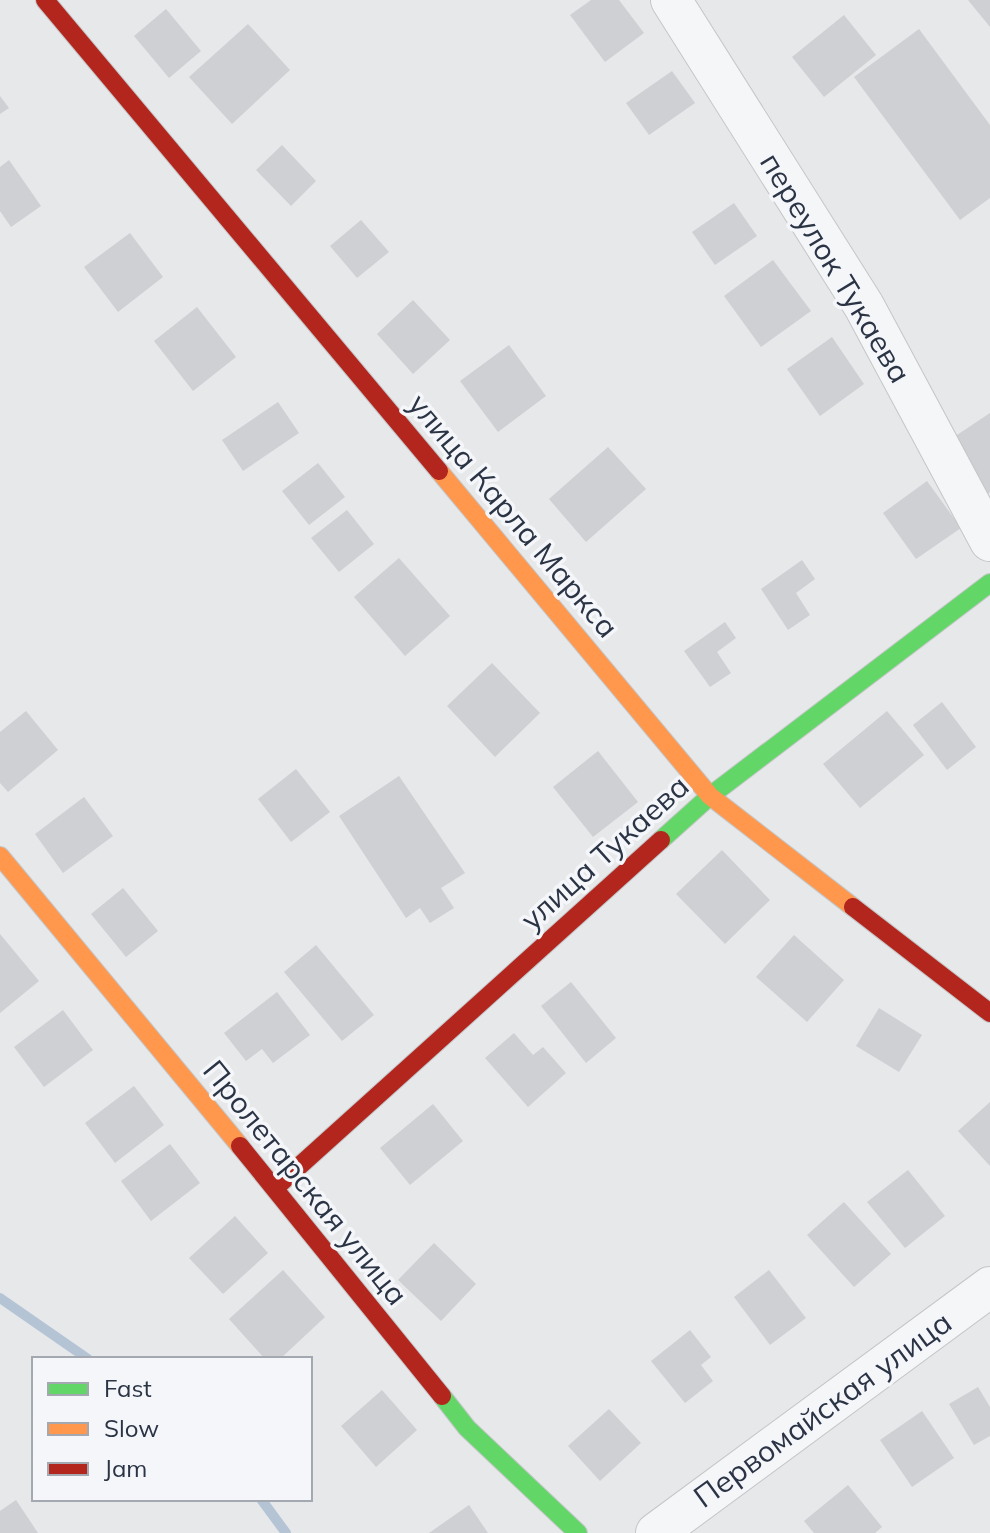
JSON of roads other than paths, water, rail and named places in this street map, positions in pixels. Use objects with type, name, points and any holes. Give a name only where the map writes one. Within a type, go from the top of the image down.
[{"type":"street","name":"улица Карла Маркса","points":[[45,0],[710,796],[990,1013]]},
{"type":"street","name":"переулок Тукаева","points":[[671,0],[864,306],[990,541]]},
{"type":"street","name":"улица Тукаева","points":[[275,1188],[710,796],[990,583]]},
{"type":"street","name":"Пролетарская улица","points":[[0,856],[275,1188],[467,1428],[578,1533]]},
{"type":"street","name":"Первомайская улица","points":[[656,1533],[990,1287]]},
{"type":"waterway","points":[[0,1298],[85,1357]]},
{"type":"waterway","points":[[262,1501],[286,1533]]}]
